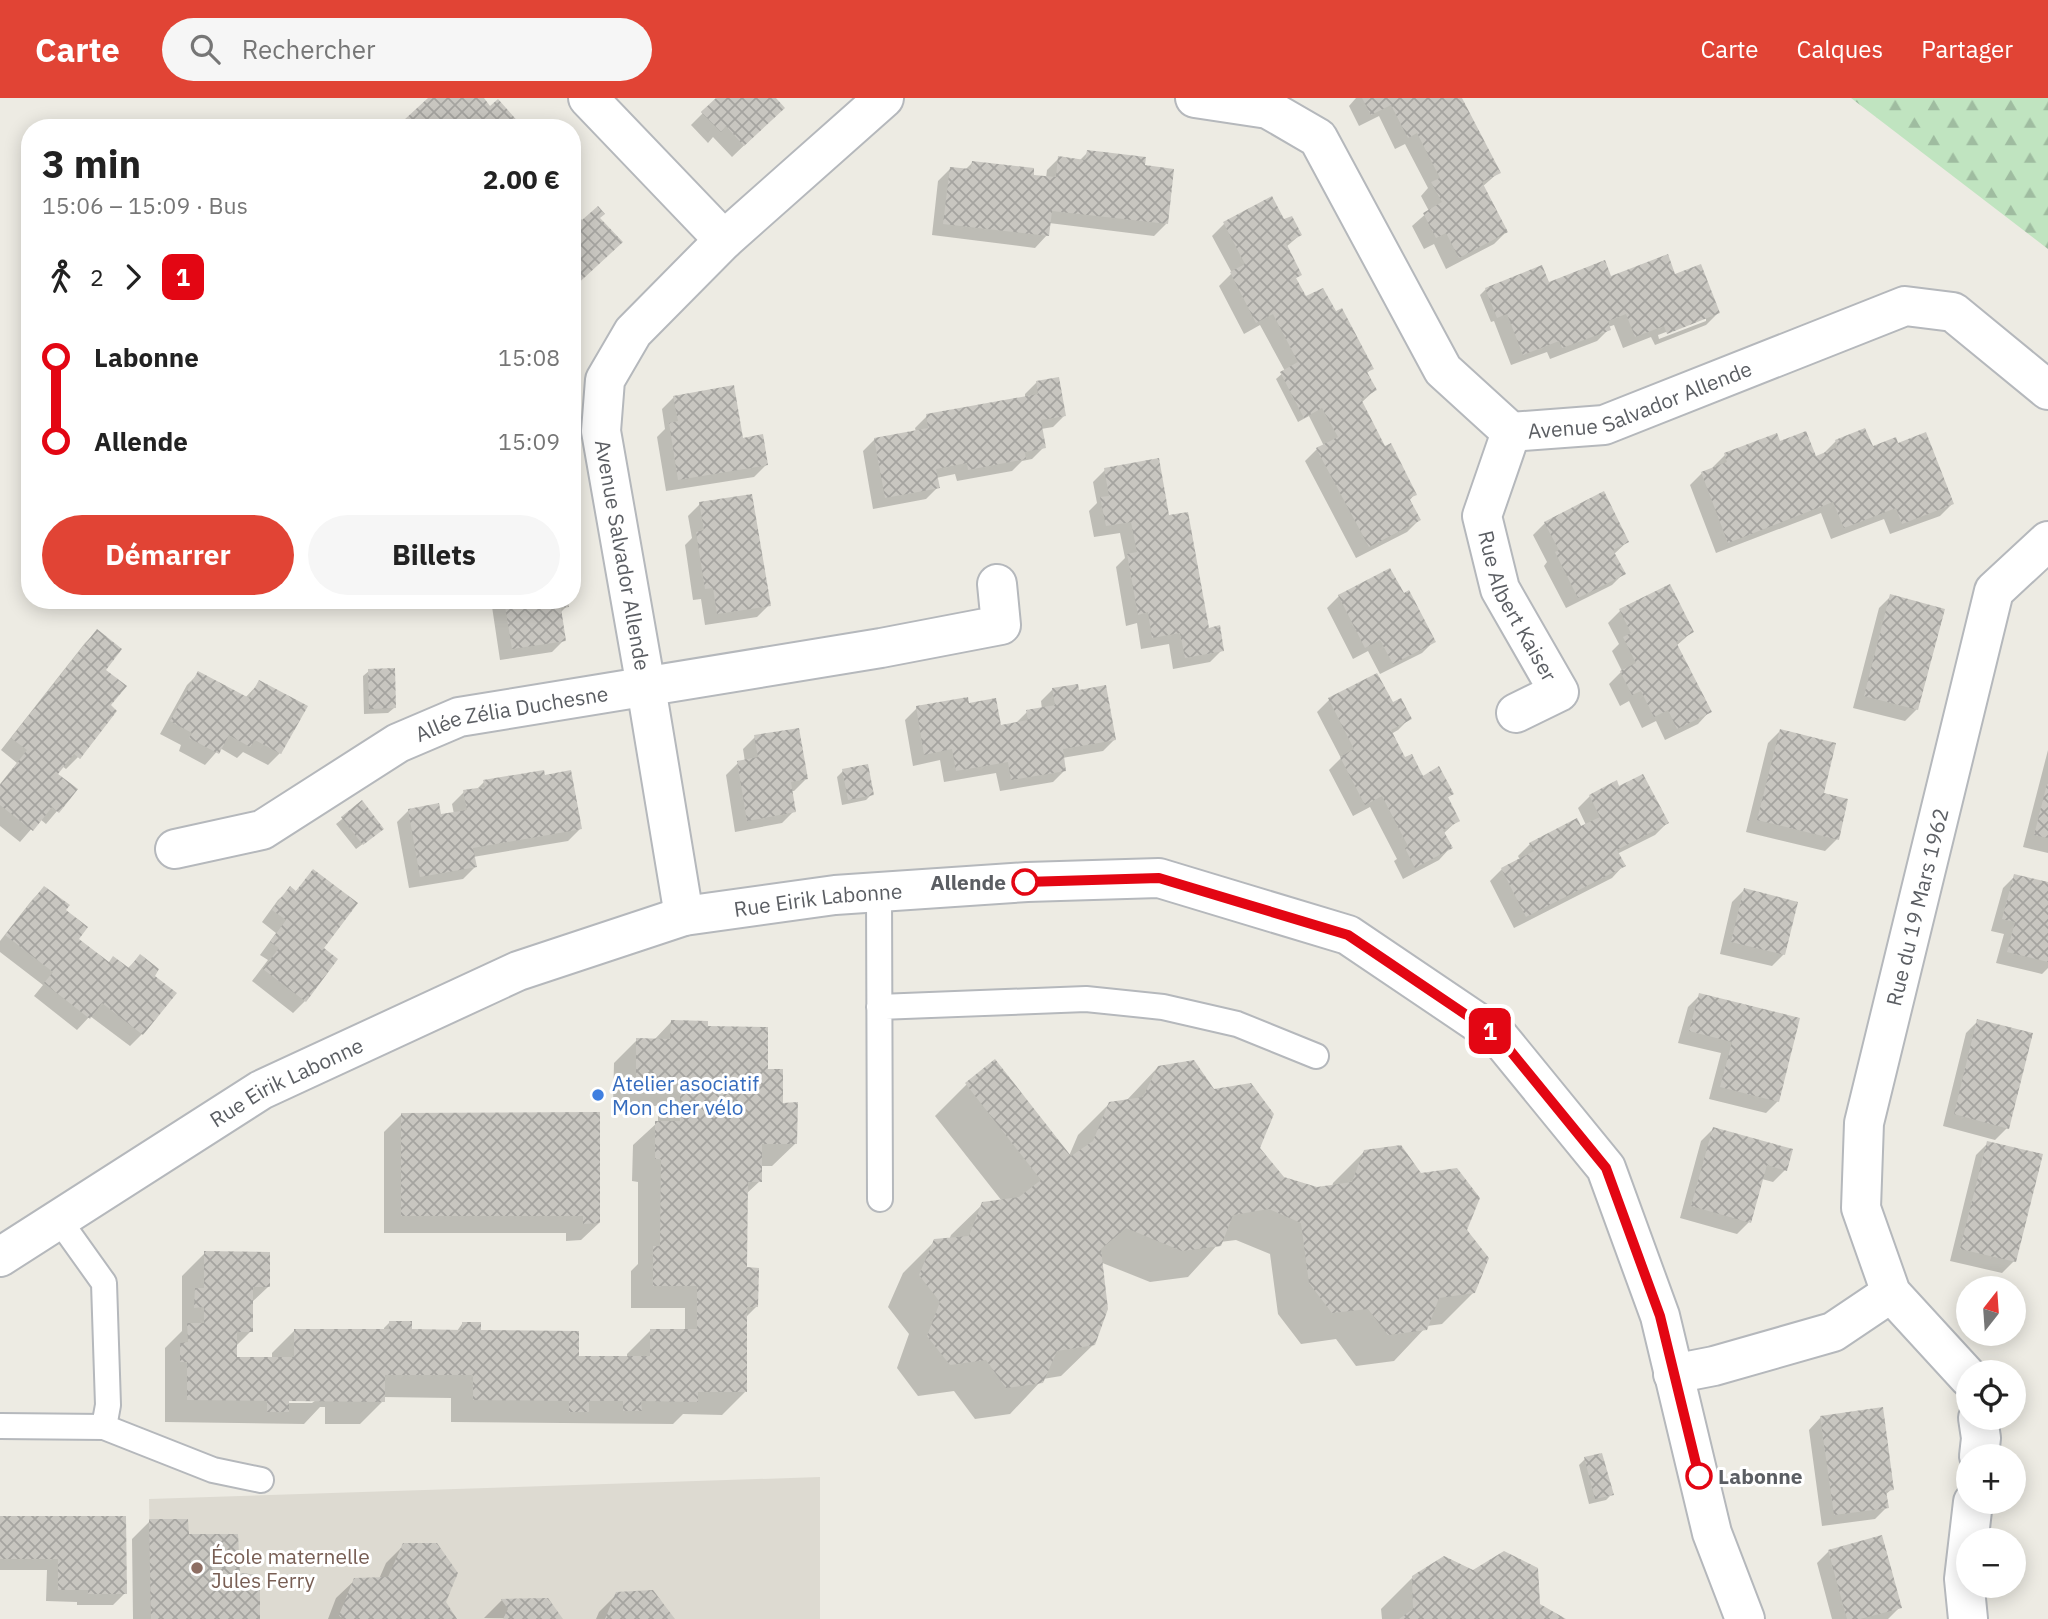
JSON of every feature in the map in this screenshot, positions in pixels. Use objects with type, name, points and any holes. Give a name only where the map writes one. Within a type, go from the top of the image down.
[{"type":"street","points":[[588,98],[724,240]]},
{"type":"street","name":"Avenue Salvador Allende","points":[[684,916],[601,430],[605,380],[633,332],[724,240],[884,98]]},
{"type":"street","name":"Avenue Salvador Allende","points":[[1195,98],[1268,108],[1318,138],[1443,370],[1511,432],[1604,425],[1905,306],[1953,312],[2048,390]]},
{"type":"street","name":"Rue Albert Kaiser","points":[[1511,432],[1482,516],[1500,589],[1559,692],[1516,713]]},
{"type":"street","name":"Rue du 19 Mars 1962","points":[[1891,1293],[1861,1208],[1864,1123],[1994,591],[2048,541]]},
{"type":"street","name":"Allée Zélia Duchesne","points":[[174,849],[262,830],[398,743],[459,717],[881,648],[1001,625],[997,584]]},
{"type":"street","name":"Rue Eirik Labonne","points":[[0,1257],[261,1090],[518,971],[684,916],[835,895],[1027,882],[1159,878],[1348,935],[1499,1037],[1606,1168],[1660,1316],[1712,1533],[1745,1619]]},
{"type":"street","points":[[1673,1374],[1714,1366],[1833,1332],[1891,1293],[1956,1364]]},
{"type":"street","points":[[1968,1619],[1964,1579],[1972,1514]]},
{"type":"lane","points":[[879,892],[880,1199]]},
{"type":"lane","points":[[879,1007],[1086,999],[1163,1007],[1237,1024],[1316,1056]]},
{"type":"lane","points":[[59,1220],[104,1283],[108,1405],[104,1427]]},
{"type":"lane","points":[[0,1426],[104,1427],[213,1470],[261,1480]]},
{"type":"shaded area","points":[[820,1477],[820,1619],[151,1619],[149,1499]]},
{"type":"green space","points":[[1851,98],[2048,98],[2048,249]]},
{"type":"building","points":[[428,98],[484,98],[490,106],[498,99],[516,119],[405,119]]},
{"type":"building","points":[[716,98],[776,98],[785,108],[744,146],[726,126],[721,132],[701,112]]},
{"type":"building","points":[[1362,98],[1462,98],[1501,173],[1482,182],[1508,232],[1459,258],[1446,233],[1436,238],[1423,213],[1442,202],[1431,182],[1440,178],[1417,133],[1408,138],[1391,105],[1371,115]]},
{"type":"building","points":[[1087,150],[1146,157],[1145,165],[1174,169],[1168,224],[1052,211],[1049,236],[943,224],[950,167],[971,169],[972,161],[1034,168],[1034,175],[1056,177],[1058,156],[1085,160]]},
{"type":"building","points":[[1272,196],[1284,219],[1292,216],[1302,235],[1286,243],[1302,275],[1296,278],[1306,296],[1323,288],[1336,311],[1342,308],[1374,369],[1367,372],[1377,390],[1361,399],[1385,446],[1391,443],[1417,495],[1409,498],[1421,520],[1369,547],[1316,448],[1338,437],[1322,408],[1304,418],[1280,372],[1298,362],[1273,314],[1256,323],[1230,272],[1245,264],[1223,222]]},
{"type":"building","points":[[598,206],[605,214],[600,218],[623,242],[581,281],[581,219]]},
{"type":"building","points":[[1668,254],[1675,274],[1701,264],[1720,313],[1667,334],[1664,326],[1635,337],[1626,314],[1608,321],[1611,330],[1562,348],[1559,341],[1523,355],[1507,314],[1497,318],[1485,288],[1542,265],[1549,282],[1605,260],[1611,276]]},
{"type":"building","points":[[1059,377],[1066,416],[1041,420],[1046,448],[1025,452],[1026,459],[968,470],[967,463],[936,469],[940,488],[885,498],[874,438],[928,428],[926,414],[1038,394],[1036,381]]},
{"type":"building","points":[[734,385],[743,438],[763,434],[768,465],[678,480],[669,423],[678,421],[673,396]]},
{"type":"building","points":[[1865,428],[1873,446],[1896,437],[1898,443],[1926,432],[1954,504],[1902,524],[1896,508],[1844,528],[1833,502],[1728,543],[1701,472],[1727,462],[1724,453],[1777,433],[1780,441],[1806,431],[1816,456],[1838,447],[1835,440]]},
{"type":"building","points":[[1159,458],[1169,515],[1188,512],[1209,628],[1220,625],[1224,651],[1185,658],[1180,633],[1152,638],[1148,612],[1138,615],[1127,554],[1137,552],[1131,522],[1106,526],[1100,497],[1109,496],[1104,468]]},
{"type":"building","points":[[1604,491],[1629,542],[1613,550],[1626,574],[1578,598],[1555,552],[1559,550],[1544,522]]},
{"type":"building","points":[[752,494],[771,606],[717,614],[713,588],[705,589],[696,532],[704,530],[699,502]]},
{"type":"building","points":[[1390,568],[1404,593],[1409,590],[1436,642],[1393,664],[1380,640],[1365,648],[1338,595]]},
{"type":"building","points":[[1670,584],[1694,632],[1676,642],[1712,712],[1677,729],[1668,710],[1654,717],[1641,691],[1632,695],[1620,671],[1636,663],[1623,637],[1631,633],[1619,609]]},
{"type":"building","points":[[1890,594],[1945,609],[1918,710],[1864,696]]},
{"type":"building","points":[[505,609],[561,609],[566,641],[512,649]]},
{"type":"building","points":[[97,629],[122,649],[106,670],[127,686],[111,705],[117,711],[80,759],[74,754],[58,774],[78,789],[59,813],[52,807],[33,831],[0,805],[0,785],[27,750],[11,738]]},
{"type":"building","points":[[395,668],[396,708],[369,709],[368,669]]},
{"type":"building","points":[[198,671],[249,698],[259,680],[308,706],[281,754],[255,740],[250,747],[229,735],[219,754],[189,738],[192,733],[170,721]]},
{"type":"building","points":[[1377,673],[1393,702],[1401,698],[1412,719],[1391,730],[1405,757],[1412,754],[1423,776],[1439,766],[1454,794],[1448,797],[1460,821],[1443,830],[1453,848],[1415,868],[1405,848],[1408,846],[1382,796],[1365,805],[1340,757],[1354,749],[1328,698]]},
{"type":"building","points":[[1078,684],[1079,690],[1106,685],[1116,740],[1063,749],[1066,771],[1011,780],[1008,762],[956,771],[952,749],[924,755],[916,706],[968,697],[969,703],[996,698],[1001,725],[1028,720],[1026,710],[1055,705],[1052,688]]},
{"type":"building","points":[[799,728],[808,779],[791,782],[796,812],[747,821],[737,761],[758,757],[754,735]]},
{"type":"building","points":[[1780,729],[1836,743],[1824,793],[1848,799],[1839,840],[1757,820]]},
{"type":"building","points":[[868,764],[874,795],[848,800],[842,769]]},
{"type":"building","points":[[544,770],[545,775],[571,770],[582,829],[473,848],[477,867],[420,877],[408,809],[439,803],[441,814],[467,810],[463,790],[485,787],[483,780]]},
{"type":"building","points":[[1643,774],[1669,823],[1617,850],[1626,866],[1526,917],[1501,868],[1534,851],[1529,843],[1577,818],[1581,826],[1600,817],[1589,795],[1617,780],[1619,786]]},
{"type":"building","points":[[2048,784],[2048,838],[2034,835]]},
{"type":"building","points":[[362,800],[384,829],[363,845],[341,817]]},
{"type":"building","points":[[313,869],[358,903],[324,948],[338,959],[306,1002],[263,969],[279,948],[270,942],[286,920],[272,910],[290,886],[296,891]]},
{"type":"building","points":[[2014,874],[2048,882],[2048,962],[2007,952],[2015,922],[2002,919]]},
{"type":"building","points":[[44,886],[70,905],[66,910],[88,927],[79,939],[109,962],[113,956],[129,968],[140,954],[159,969],[155,976],[177,993],[143,1035],[102,1003],[90,1019],[44,983],[53,972],[5,935]]},
{"type":"building","points":[[1744,888],[1798,902],[1785,955],[1731,942]]},
{"type":"building","points":[[1699,993],[1800,1018],[1779,1102],[1720,1087],[1732,1042],[1689,1031]]},
{"type":"building","points":[[1977,1019],[2033,1033],[2009,1129],[1954,1114]]},
{"type":"building","points":[[671,1020],[708,1021],[708,1026],[768,1027],[768,1069],[783,1069],[783,1103],[798,1102],[797,1144],[762,1144],[762,1182],[748,1182],[747,1267],[759,1268],[758,1307],[747,1307],[747,1392],[698,1392],[698,1402],[641,1401],[642,1411],[623,1411],[623,1401],[589,1401],[589,1412],[569,1412],[569,1401],[473,1400],[473,1375],[385,1375],[385,1402],[289,1401],[289,1412],[267,1412],[267,1401],[187,1400],[187,1362],[180,1362],[180,1343],[188,1342],[187,1323],[204,1323],[204,1307],[194,1308],[195,1288],[204,1288],[204,1251],[270,1252],[270,1287],[253,1287],[253,1332],[237,1332],[237,1357],[294,1357],[294,1329],[389,1329],[389,1321],[412,1321],[412,1329],[462,1330],[462,1322],[481,1322],[481,1330],[579,1331],[579,1356],[650,1356],[650,1329],[697,1329],[697,1286],[653,1286],[653,1246],[660,1246],[661,1159],[655,1159],[655,1121],[680,1121],[680,1083],[636,1083],[636,1038],[670,1039]]},
{"type":"building","points":[[995,1059],[1071,1156],[1093,1141],[1109,1102],[1143,1097],[1158,1066],[1194,1060],[1214,1089],[1251,1083],[1274,1114],[1260,1148],[1284,1177],[1317,1187],[1352,1182],[1364,1150],[1401,1145],[1421,1173],[1457,1168],[1480,1198],[1467,1230],[1489,1258],[1475,1293],[1439,1298],[1427,1330],[1388,1335],[1368,1309],[1332,1313],[1309,1283],[1301,1223],[1269,1209],[1233,1215],[1221,1246],[1182,1251],[1126,1228],[1101,1249],[1108,1309],[1095,1345],[1057,1351],[1043,1383],[1006,1388],[986,1360],[950,1365],[927,1336],[940,1302],[919,1275],[934,1239],[969,1236],[982,1202],[1019,1197],[1041,1180],[965,1083]]},
{"type":"building","points":[[600,1112],[600,1223],[583,1224],[583,1216],[401,1216],[401,1113]]},
{"type":"building","points":[[1713,1127],[1793,1149],[1787,1171],[1767,1165],[1751,1223],[1691,1206]]},
{"type":"building","points":[[1987,1141],[2043,1154],[2016,1262],[1960,1249]]},
{"type":"building","points":[[1883,1407],[1894,1490],[1886,1491],[1889,1508],[1834,1515],[1820,1416]]},
{"type":"building","points":[[1602,1453],[1614,1495],[1595,1499],[1584,1457]]},
{"type":"building","points":[[0,1516],[126,1516],[127,1594],[88,1594],[88,1590],[58,1590],[58,1559],[0,1559]]},
{"type":"building","points":[[149,1519],[188,1519],[189,1534],[238,1534],[240,1573],[260,1575],[260,1619],[151,1619]]},
{"type":"building","points":[[1882,1535],[1902,1608],[1860,1619],[1847,1619],[1828,1550]]},
{"type":"building","points":[[403,1543],[437,1543],[458,1573],[446,1602],[457,1619],[342,1619],[339,1615],[354,1578],[388,1577]]},
{"type":"building","points":[[1504,1551],[1538,1568],[1540,1604],[1566,1619],[1399,1619],[1413,1609],[1412,1576],[1444,1556],[1473,1570]]},
{"type":"building","points":[[653,1590],[675,1619],[605,1619],[616,1592]]},
{"type":"building","points":[[548,1598],[563,1619],[503,1619],[508,1609],[501,1599]]},
{"type":"bus line","name":"1","points":[[1025,882],[1159,878],[1348,935],[1499,1037],[1606,1168],[1660,1316],[1699,1476]]},
{"type":"place","name":"Allende","points":[[1025,882]]},
{"type":"place","name":"Atelier asociatif Mon cher vélo","points":[[598,1095]]},
{"type":"place","name":"Labonne","points":[[1699,1476]]},
{"type":"place","name":"École maternelle Jules Ferry","points":[[197,1568]]}]
